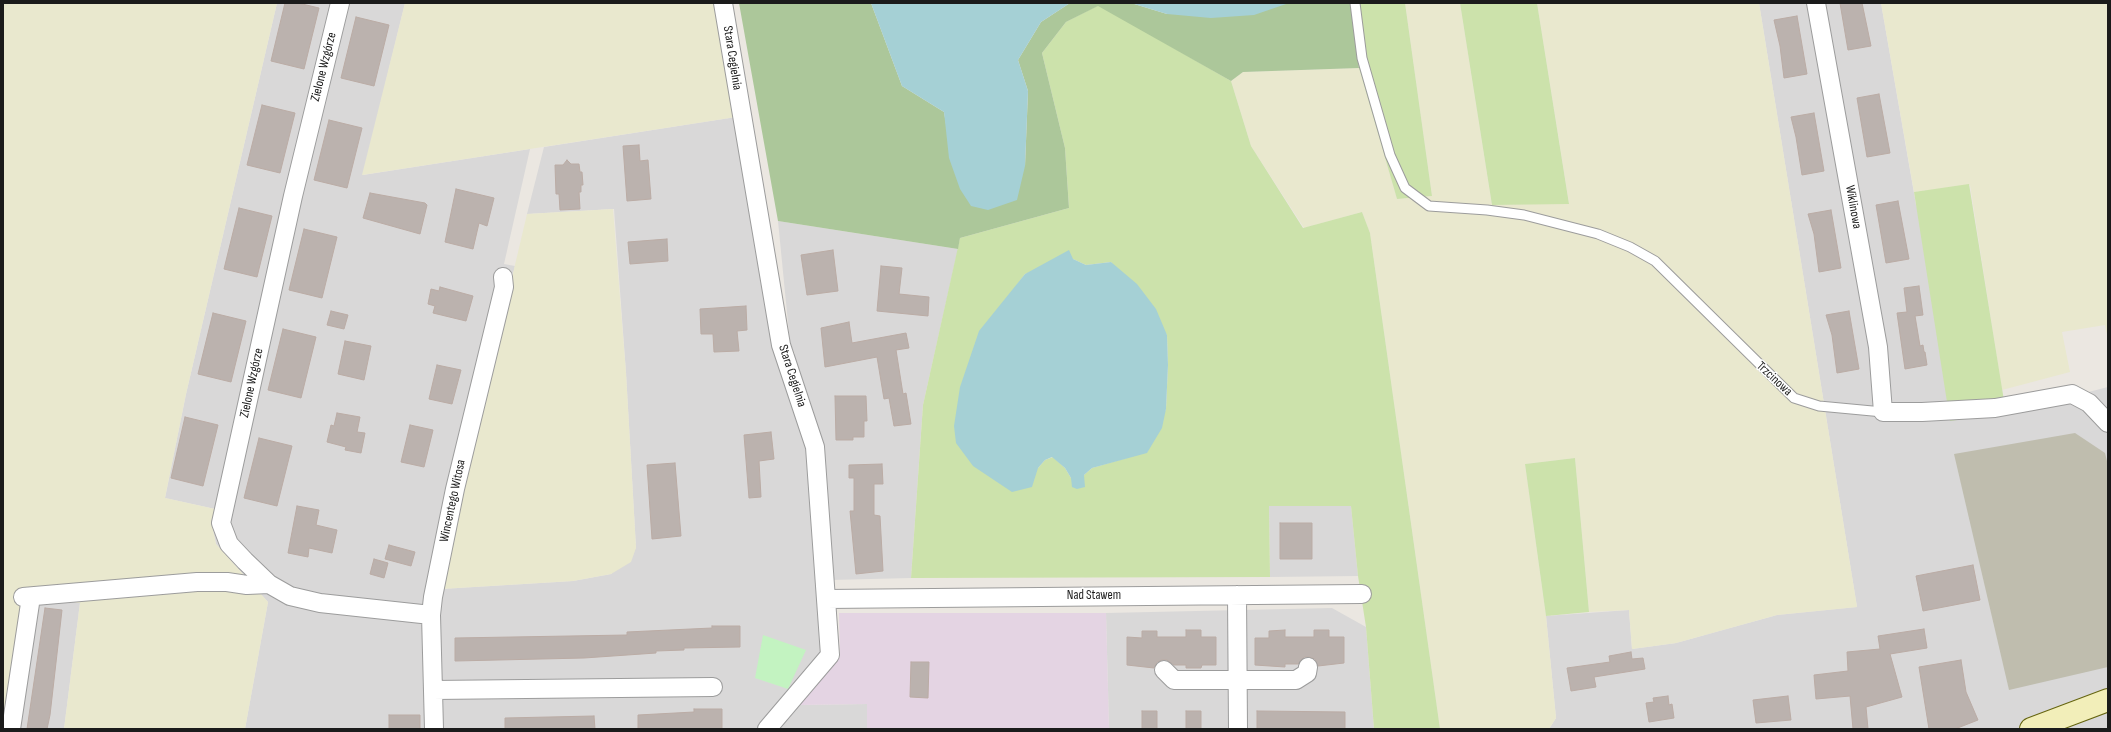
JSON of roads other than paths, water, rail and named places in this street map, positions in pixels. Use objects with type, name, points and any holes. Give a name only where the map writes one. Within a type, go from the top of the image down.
[{"type":"main road","points":[[2031,729],[2108,700]]},
{"type":"street","name":"Zielone Wzgórze","points":[[340,3],[293,196],[221,523],[229,544],[269,584],[290,596],[320,603],[431,615]]},
{"type":"street","name":"Stara Cegielnia","points":[[723,3],[782,345],[815,447],[830,655],[767,729]]},
{"type":"street","name":"Wiklinowa","points":[[1816,3],[1878,347],[1883,412]]},
{"type":"street","name":"Wincentego Witosa","points":[[434,729],[431,615],[433,597],[455,488],[504,287],[503,277]]},
{"type":"street","name":"Trzcinowa","points":[[1883,412],[1922,412],[1995,408],[2072,394],[2089,403],[2108,423]]},
{"type":"street","points":[[11,729],[27,597],[197,582],[227,582],[247,585],[269,584]]},
{"type":"street","name":"Nad Stawem","points":[[826,599],[1362,594]]},
{"type":"street","points":[[1238,595],[1238,729]]},
{"type":"street","points":[[1164,670],[1174,680],[1296,680],[1307,673],[1308,667]]},
{"type":"street","points":[[433,690],[713,687]]},
{"type":"lane","name":"Trzcinowa","points":[[1355,3],[1362,58],[1390,155],[1405,188],[1429,206],[1487,210],[1524,215],[1598,234],[1630,246],[1655,261],[1794,398],[1818,406],[1883,412]]},
{"type":"water","points":[[871,3],[1070,3],[1041,22],[1018,60],[1028,91],[1025,166],[1017,200],[988,210],[971,206],[960,189],[949,158],[944,112],[902,86]]},
{"type":"water","points":[[1131,3],[1289,3],[1254,15],[1211,18],[1167,14]]},
{"type":"water","points":[[1069,250],[1073,259],[1086,265],[1111,262],[1137,284],[1156,309],[1167,335],[1168,365],[1166,409],[1162,428],[1147,453],[1092,468],[1084,475],[1085,487],[1077,489],[1072,487],[1071,478],[1065,468],[1052,457],[1045,460],[1038,468],[1032,487],[1012,492],[973,466],[956,443],[954,426],[960,387],[979,331],[1025,274]]}]
